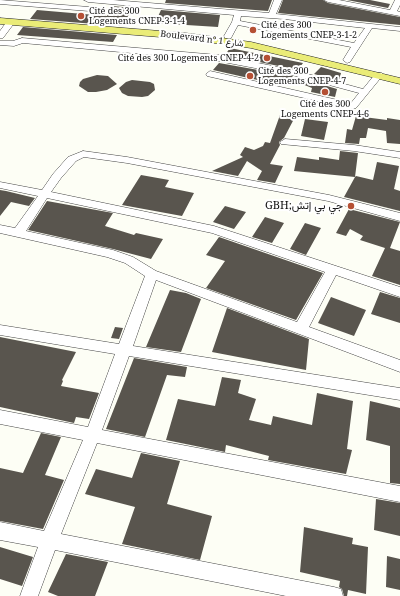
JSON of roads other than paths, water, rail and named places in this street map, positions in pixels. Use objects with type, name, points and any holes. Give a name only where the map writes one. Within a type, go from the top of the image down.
[{"type":"main road","name":"Boulevard n° شارع 1","points":[[0,16],[228,36],[273,43],[400,74]]},
{"type":"main road","name":"Boulevard n° شارع 1","points":[[0,21],[185,36],[244,44],[287,52],[400,81]]},
{"type":"street","points":[[88,0],[133,2],[399,29]]},
{"type":"street","points":[[272,16],[278,0]]},
{"type":"street","points":[[328,0],[396,13],[396,1]]},
{"type":"street","points":[[0,2],[113,11]]},
{"type":"street","points":[[128,12],[133,2]]},
{"type":"street","points":[[228,36],[236,22],[238,13]]},
{"type":"street","points":[[158,14],[210,18]]},
{"type":"street","points":[[0,36],[11,22]]},
{"type":"street","points":[[236,22],[356,46]]},
{"type":"street","points":[[347,60],[370,26]]},
{"type":"street","points":[[0,43],[14,44],[22,40],[218,58],[293,73],[365,92]]},
{"type":"street","points":[[210,74],[287,90],[352,106],[380,75]]},
{"type":"street","points":[[285,142],[354,148],[400,155]]},
{"type":"street","points":[[18,233],[57,176],[72,158],[83,154],[127,160],[328,198],[400,217]]},
{"type":"street","points":[[0,185],[214,230],[263,245],[332,270],[400,292]]},
{"type":"street","points":[[0,229],[109,253],[129,260],[152,274],[400,366]]},
{"type":"street","points":[[301,328],[332,270]]},
{"type":"street","points":[[29,596],[49,541],[93,434],[152,274]]},
{"type":"street","points":[[0,330],[400,394]]},
{"type":"street","points":[[0,417],[400,494]]},
{"type":"street","points":[[0,531],[334,596]]},
{"type":"place","name":"Cité des 300 Logements CNEP-3-1-4","points":[[81,16]]},
{"type":"place","name":"Cité des 300 Logements CNEP-3-1-2","points":[[253,30]]},
{"type":"place","name":"Cité des 300 Logements CNEP-4-2","points":[[267,58]]},
{"type":"place","name":"Cité des 300 Logements CNEP-4-7","points":[[250,76]]},
{"type":"place","name":"Cité des 300 Logements CNEP-4-6","points":[[325,92]]},
{"type":"place","name":"GBH;جي بي إتش","points":[[351,206]]}]
